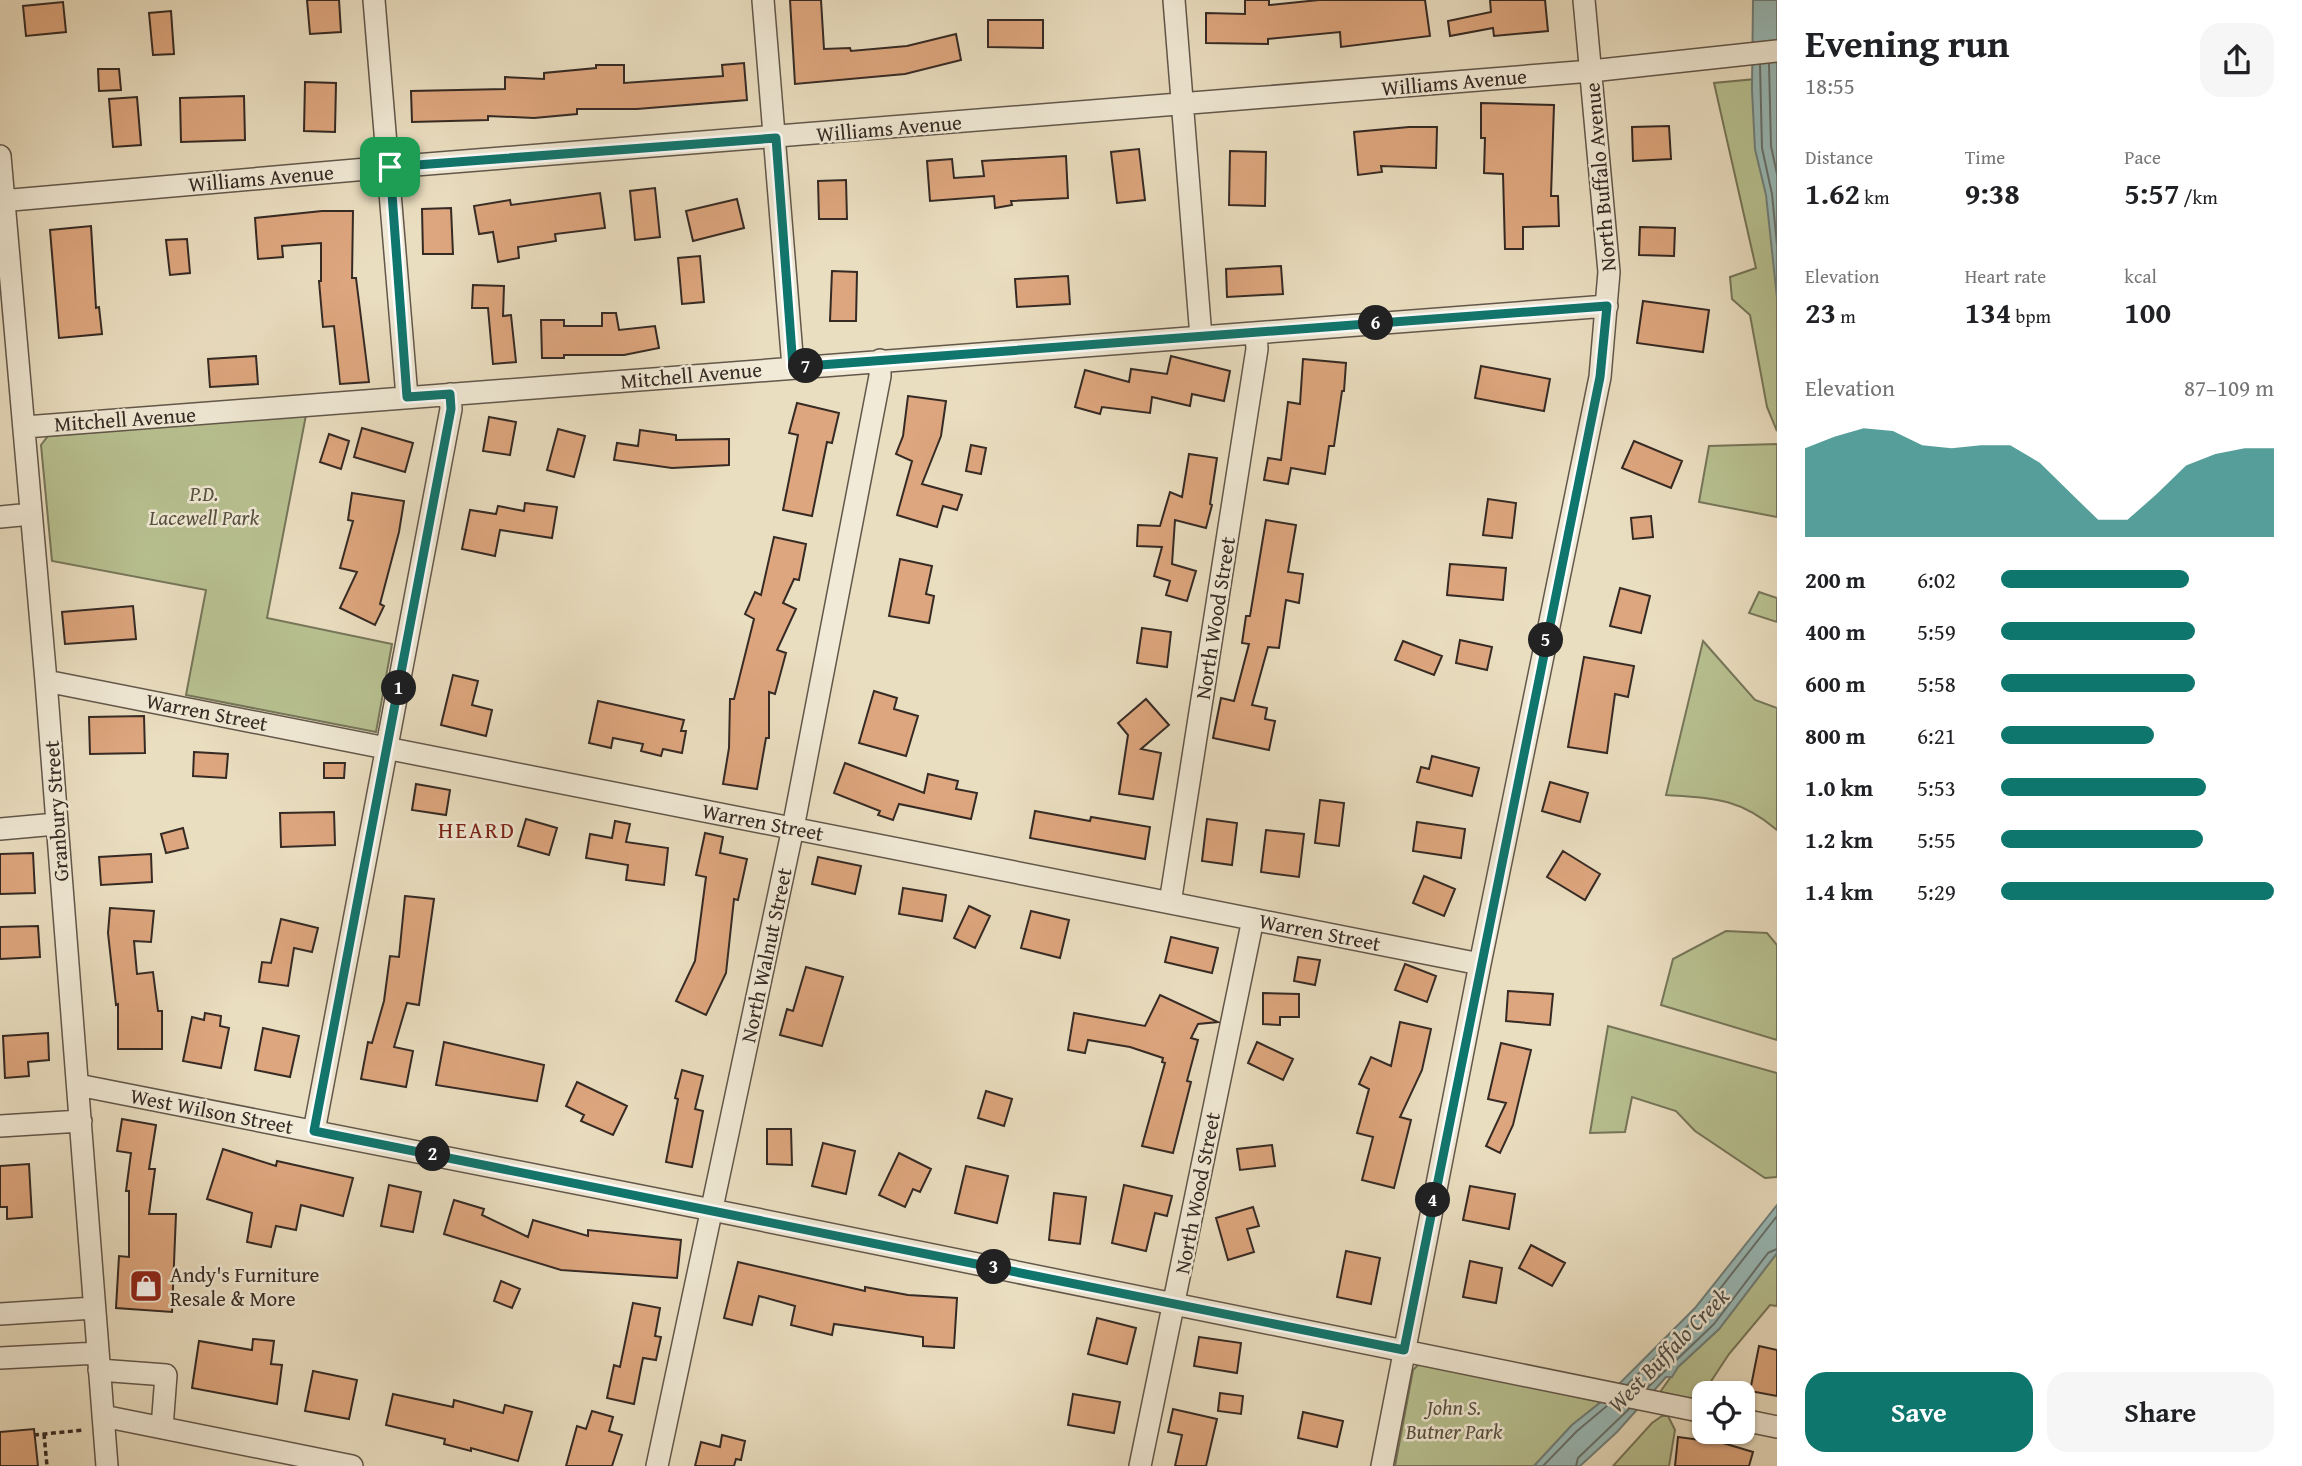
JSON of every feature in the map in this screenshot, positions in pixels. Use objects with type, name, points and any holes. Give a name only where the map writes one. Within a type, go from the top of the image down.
[{"type":"street","points":[[374,0],[390,167],[407,397]]},
{"type":"street","points":[[763,0],[793,367]]},
{"type":"street","points":[[1174,0],[1201,337]]},
{"type":"street","name":"North Buffalo Avenue","points":[[1382,1466],[1480,964],[1600,377],[1607,306],[1606,235],[1584,0]]},
{"type":"street","name":"Williams Avenue","points":[[2,201],[390,167],[1591,71],[1777,51]]},
{"type":"street","name":"Granbury Street","points":[[0,156],[46,681],[107,1466]]},
{"type":"street","name":"Mitchell Avenue","points":[[25,427],[1607,306]]},
{"type":"street","name":"North Wood Street","points":[[1170,903],[1257,349],[1256,332]]},
{"type":"street","name":"North Walnut Street","points":[[657,1466],[793,828],[880,376],[880,360]]},
{"type":"street","points":[[314,1131],[451,409],[450,394]]},
{"type":"street","points":[[0,517],[32,514]]},
{"type":"street","name":"Warren Street","points":[[46,681],[1480,964]]},
{"type":"street","points":[[0,829],[56,824]]},
{"type":"street","name":"North Wood Street","points":[[1140,1466],[1253,919]]},
{"type":"street","name":"West Wilson Street","points":[[78,1085],[1175,1303],[1692,1410]]},
{"type":"street","points":[[0,1126],[81,1121]]},
{"type":"street","points":[[0,1314],[94,1308]]},
{"type":"street","points":[[0,1358],[98,1361],[166,1375],[162,1428]]},
{"type":"street","points":[[103,1422],[162,1428],[352,1466]]},
{"type":"street","points":[[1755,1422],[1777,1427]]},
{"type":"path","points":[[34,1435],[103,1422]]},
{"type":"path","points":[[44,1434],[47,1466]]},
{"type":"green space","points":[[1777,77],[1777,431],[1767,407],[1750,315],[1732,299],[1730,277],[1756,268],[1714,83]]},
{"type":"green space","name":"P.D. Lacewell Park","points":[[306,415],[267,618],[392,644],[376,732],[186,695],[206,590],[52,561],[41,445],[48,436]]},
{"type":"green space","points":[[1777,444],[1777,517],[1699,502],[1709,446]]},
{"type":"green space","points":[[1759,592],[1777,598],[1777,622],[1749,613]]},
{"type":"green space","points":[[1703,641],[1755,700],[1777,708],[1777,830],[1738,806],[1712,799],[1666,795]]},
{"type":"green space","points":[[1726,931],[1767,933],[1777,945],[1777,1040],[1661,1005],[1673,959]]},
{"type":"green space","points":[[1608,1026],[1777,1073],[1777,1177],[1765,1178],[1695,1131],[1676,1111],[1632,1097],[1625,1132],[1590,1133]]},
{"type":"green space","points":[[1777,1253],[1777,1306],[1770,1305],[1729,1354],[1711,1381],[1692,1381],[1692,1400],[1660,1392],[1678,1367],[1719,1329]]},
{"type":"green space","name":"John S. Butner Park","points":[[1419,1364],[1601,1402],[1572,1425],[1534,1466],[1395,1466],[1413,1370]]},
{"type":"green space","points":[[1662,1416],[1668,1416],[1675,1430],[1669,1466],[1613,1466],[1652,1423]]},
{"type":"water","points":[[1753,0],[1777,0],[1777,298],[1766,195],[1755,149],[1752,90]]},
{"type":"water","name":"West Buffalo Creek","points":[[1777,1205],[1777,1253],[1719,1329],[1678,1367],[1672,1377],[1666,1377],[1617,1432],[1580,1466],[1534,1466],[1572,1425],[1601,1402],[1695,1308]]},
{"type":"building","points":[[307,0],[339,0],[341,32],[310,34]]},
{"type":"building","points":[[790,0],[821,0],[824,49],[850,48],[851,51],[907,46],[956,34],[961,60],[905,74],[795,84]]},
{"type":"building","points":[[1245,0],[1269,0],[1269,5],[1319,0],[1425,0],[1430,36],[1341,47],[1340,32],[1268,39],[1268,44],[1206,43],[1206,13],[1245,14]]},
{"type":"building","points":[[1490,0],[1545,0],[1548,31],[1494,36],[1493,28],[1450,36],[1448,21],[1491,12]]},
{"type":"building","points":[[63,2],[66,32],[26,36],[23,6]]},
{"type":"building","points":[[171,11],[174,54],[153,55],[149,13]]},
{"type":"building","points":[[988,20],[1043,20],[1043,48],[988,47]]},
{"type":"building","points":[[744,63],[747,100],[637,109],[577,109],[577,114],[534,118],[488,116],[488,120],[412,122],[411,91],[505,89],[505,77],[544,79],[544,73],[596,68],[596,65],[624,65],[624,83],[723,76],[722,65]]},
{"type":"building","points":[[98,69],[119,69],[121,90],[99,91]]},
{"type":"building","points":[[305,82],[336,83],[335,132],[304,131]]},
{"type":"building","points":[[244,96],[245,140],[181,142],[180,98]]},
{"type":"building","points":[[137,97],[141,145],[113,147],[109,99]]},
{"type":"building","points":[[1481,103],[1554,105],[1551,196],[1558,196],[1559,226],[1523,227],[1523,249],[1505,249],[1503,174],[1484,173],[1485,138],[1481,138]]},
{"type":"building","points":[[1669,126],[1671,159],[1633,161],[1632,127]]},
{"type":"building","points":[[1437,127],[1436,168],[1381,166],[1382,172],[1358,175],[1354,132]]},
{"type":"building","points":[[1139,149],[1145,200],[1117,203],[1111,152]]},
{"type":"building","points":[[1230,151],[1266,152],[1265,206],[1229,205]]},
{"type":"building","points":[[1066,156],[1068,198],[1011,201],[1012,205],[995,208],[994,196],[930,201],[927,161],[952,159],[954,178],[984,176],[982,161]]},
{"type":"building","points":[[846,180],[847,219],[819,219],[818,181]]},
{"type":"building","points":[[655,188],[660,237],[635,240],[630,191]]},
{"type":"building","points":[[600,193],[605,228],[555,234],[556,241],[518,247],[519,258],[498,262],[493,232],[479,234],[474,206],[510,200],[511,205]]},
{"type":"building","points":[[737,199],[744,228],[693,241],[686,211]]},
{"type":"building","points":[[451,208],[453,254],[423,254],[422,209]]},
{"type":"building","points":[[322,211],[353,211],[352,278],[356,278],[369,382],[340,384],[334,326],[323,327],[319,281],[321,243],[282,246],[283,257],[258,259],[255,218]]},
{"type":"building","points":[[91,226],[96,308],[99,307],[102,334],[59,338],[50,230]]},
{"type":"building","points":[[1640,227],[1675,228],[1674,256],[1639,255]]},
{"type":"building","points":[[187,239],[190,273],[170,275],[166,240]]},
{"type":"building","points":[[700,256],[704,302],[682,304],[678,258]]},
{"type":"building","points":[[1281,266],[1283,294],[1227,297],[1226,269]]},
{"type":"building","points":[[832,271],[857,272],[856,321],[830,321]]},
{"type":"building","points":[[1068,276],[1070,304],[1017,307],[1015,279]]},
{"type":"building","points":[[473,285],[504,286],[503,316],[511,315],[516,362],[493,364],[488,308],[472,308]]},
{"type":"building","points":[[1643,301],[1709,310],[1703,352],[1637,343]]},
{"type":"building","points":[[602,313],[616,313],[619,330],[655,326],[659,348],[624,355],[564,355],[564,358],[542,358],[541,320],[564,320],[564,326],[602,326]]},
{"type":"building","points":[[256,356],[258,384],[210,387],[208,359]]},
{"type":"building","points":[[1171,356],[1230,371],[1224,401],[1192,394],[1190,406],[1152,397],[1150,413],[1102,407],[1100,414],[1075,407],[1085,370],[1129,382],[1131,369],[1167,374]]},
{"type":"building","points":[[1303,359],[1346,363],[1334,446],[1329,446],[1325,474],[1291,468],[1288,484],[1264,480],[1268,458],[1281,460],[1288,402],[1300,404]]},
{"type":"building","points":[[1481,366],[1550,379],[1544,411],[1475,398]]},
{"type":"building","points":[[908,396],[946,401],[941,436],[922,484],[962,495],[957,510],[943,506],[937,527],[897,515],[912,461],[896,454],[903,436]]},
{"type":"building","points":[[797,403],[839,413],[832,443],[827,442],[812,516],[783,510],[798,435],[789,433]]},
{"type":"building","points":[[489,417],[516,422],[510,455],[483,451]]},
{"type":"building","points":[[362,428],[413,443],[405,472],[354,457]]},
{"type":"building","points":[[558,429],[585,436],[574,477],[547,470]]},
{"type":"building","points":[[640,430],[676,435],[676,440],[729,439],[729,465],[672,468],[614,460],[617,443],[638,446]]},
{"type":"building","points":[[329,434],[349,441],[341,469],[320,462]]},
{"type":"building","points":[[1634,441],[1682,461],[1671,488],[1622,468]]},
{"type":"building","points":[[971,445],[986,448],[981,474],[966,471]]},
{"type":"building","points":[[1189,454],[1217,458],[1212,505],[1206,528],[1175,520],[1172,564],[1196,571],[1187,601],[1166,595],[1170,581],[1154,576],[1162,547],[1137,546],[1138,525],[1160,526],[1170,492],[1182,497]]},
{"type":"building","points":[[352,493],[404,501],[399,532],[380,604],[384,606],[375,625],[340,608],[357,572],[340,568],[353,521],[348,520]]},
{"type":"building","points":[[1488,499],[1516,503],[1512,538],[1483,535]]},
{"type":"building","points":[[525,503],[557,507],[552,538],[500,530],[495,556],[462,549],[470,510],[496,514],[498,506],[524,511]]},
{"type":"building","points":[[1651,516],[1653,537],[1633,539],[1631,518]]},
{"type":"building","points":[[1266,520],[1296,525],[1288,572],[1303,574],[1299,603],[1286,600],[1279,648],[1268,647],[1252,705],[1267,708],[1265,719],[1275,721],[1269,750],[1213,738],[1221,698],[1234,701],[1249,644],[1242,643],[1246,616],[1250,616]]},
{"type":"building","points":[[774,537],[806,544],[799,580],[794,579],[783,603],[796,609],[777,650],[786,653],[775,694],[769,692],[769,738],[766,738],[757,789],[723,784],[729,748],[730,699],[734,699],[754,619],[745,614],[755,592],[761,595]]},
{"type":"building","points":[[900,559],[932,566],[926,594],[934,596],[929,623],[889,616]]},
{"type":"building","points":[[1450,564],[1506,568],[1503,600],[1447,595]]},
{"type":"building","points":[[1620,588],[1650,596],[1641,633],[1610,626]]},
{"type":"building","points":[[133,606],[136,639],[65,644],[62,612]]},
{"type":"building","points":[[1142,628],[1171,632],[1167,667],[1137,663]]},
{"type":"building","points":[[1460,640],[1492,647],[1487,670],[1456,663]]},
{"type":"building","points":[[1403,641],[1442,656],[1434,675],[1395,660]]},
{"type":"building","points":[[1584,657],[1634,666],[1628,697],[1615,694],[1607,753],[1568,747]]},
{"type":"building","points":[[453,675],[478,681],[472,705],[492,710],[486,736],[441,725]]},
{"type":"building","points":[[874,691],[897,698],[894,709],[918,716],[906,756],[859,743]]},
{"type":"building","points":[[1146,699],[1169,725],[1141,749],[1161,753],[1153,799],[1119,794],[1128,735],[1118,723]]},
{"type":"building","points":[[598,701],[684,720],[681,731],[686,731],[682,753],[663,749],[661,756],[641,751],[643,744],[613,738],[611,748],[589,743]]},
{"type":"building","points":[[144,716],[145,753],[90,754],[89,717]]},
{"type":"building","points":[[194,752],[228,754],[226,778],[193,776]]},
{"type":"building","points":[[1432,756],[1479,768],[1472,796],[1417,782],[1421,767],[1429,769]]},
{"type":"building","points":[[324,763],[345,763],[344,778],[324,778]]},
{"type":"building","points":[[845,763],[924,793],[928,774],[958,781],[956,789],[977,793],[971,819],[899,804],[893,820],[878,815],[880,811],[834,793]]},
{"type":"building","points":[[1550,782],[1588,793],[1580,822],[1542,811]]},
{"type":"building","points":[[416,784],[450,790],[446,815],[412,810]]},
{"type":"building","points":[[1320,800],[1344,803],[1339,846],[1315,843]]},
{"type":"building","points":[[1035,811],[1090,821],[1091,817],[1150,827],[1145,859],[1030,838]]},
{"type":"building","points":[[334,812],[335,845],[281,847],[280,813]]},
{"type":"building","points":[[526,819],[557,828],[549,855],[518,846]]},
{"type":"building","points":[[1207,819],[1237,823],[1232,865],[1202,861]]},
{"type":"building","points":[[615,821],[630,824],[626,842],[668,848],[664,885],[626,880],[628,865],[586,858],[590,834],[612,838]]},
{"type":"building","points":[[1417,822],[1465,829],[1461,858],[1413,851]]},
{"type":"building","points":[[183,828],[188,848],[166,853],[161,834]]},
{"type":"building","points":[[1266,830],[1304,834],[1299,877],[1261,872]]},
{"type":"building","points":[[705,833],[723,837],[720,853],[747,859],[738,900],[734,899],[726,973],[706,1015],[676,1001],[695,961],[706,877],[696,875]]},
{"type":"building","points":[[1563,851],[1600,874],[1585,900],[1547,877]]},
{"type":"building","points":[[33,853],[35,893],[0,894],[0,854]]},
{"type":"building","points":[[151,854],[152,882],[101,885],[99,857]]},
{"type":"building","points":[[818,857],[861,866],[855,894],[812,884]]},
{"type":"building","points":[[1424,876],[1455,889],[1444,916],[1413,903]]},
{"type":"building","points":[[903,888],[946,895],[942,921],[899,914]]},
{"type":"building","points":[[405,896],[434,899],[419,1005],[407,1003],[394,1047],[413,1051],[406,1087],[361,1079],[368,1042],[372,1043],[384,1001],[390,956],[399,957]]},
{"type":"building","points":[[969,906],[990,916],[975,948],[954,938]]},
{"type":"building","points":[[110,908],[154,911],[151,942],[134,941],[137,974],[153,972],[158,1011],[162,1011],[162,1049],[118,1049],[118,1004],[116,1005],[108,933]]},
{"type":"building","points":[[1031,911],[1069,920],[1060,958],[1021,948]]},
{"type":"building","points":[[281,919],[318,928],[312,952],[294,948],[288,986],[259,982],[262,962],[271,963]]},
{"type":"building","points":[[38,926],[40,957],[0,959],[0,927]]},
{"type":"building","points":[[1171,937],[1218,948],[1212,973],[1165,962]]},
{"type":"building","points":[[1298,957],[1320,960],[1315,985],[1294,981]]},
{"type":"building","points":[[1405,964],[1436,976],[1427,1002],[1395,990]]},
{"type":"building","points":[[806,967],[843,977],[822,1046],[780,1035],[787,1009],[793,1011]]},
{"type":"building","points":[[1508,991],[1553,994],[1550,1025],[1506,1021]]},
{"type":"building","points":[[1263,993],[1299,994],[1299,1017],[1280,1017],[1280,1025],[1263,1024]]},
{"type":"building","points":[[1160,995],[1218,1022],[1198,1024],[1191,1038],[1198,1040],[1187,1081],[1191,1082],[1173,1153],[1142,1146],[1165,1063],[1162,1062],[1163,1058],[1130,1047],[1088,1040],[1085,1053],[1068,1050],[1074,1013],[1145,1026]]},
{"type":"building","points":[[205,1013],[221,1016],[220,1026],[229,1028],[221,1068],[183,1061],[192,1017],[204,1020]]},
{"type":"building","points":[[1400,1022],[1431,1029],[1422,1070],[1400,1117],[1411,1120],[1394,1188],[1362,1180],[1373,1137],[1357,1133],[1369,1089],[1359,1084],[1371,1057],[1391,1066]]},
{"type":"building","points":[[263,1028],[299,1036],[290,1077],[255,1070]]},
{"type":"building","points":[[48,1033],[49,1060],[28,1062],[29,1076],[5,1078],[3,1036]]},
{"type":"building","points":[[444,1042],[544,1065],[537,1101],[436,1085]]},
{"type":"building","points":[[1257,1042],[1293,1059],[1283,1080],[1248,1063]]},
{"type":"building","points":[[1501,1043],[1531,1050],[1513,1125],[1500,1153],[1486,1146],[1506,1103],[1488,1099]]},
{"type":"building","points":[[682,1070],[703,1076],[695,1109],[703,1111],[692,1167],[666,1162]]},
{"type":"building","points":[[577,1082],[627,1106],[613,1135],[581,1121],[584,1115],[566,1106]]},
{"type":"building","points":[[986,1091],[1012,1099],[1004,1126],[978,1118]]},
{"type":"building","points":[[122,1119],[156,1125],[149,1169],[155,1169],[149,1214],[176,1214],[172,1312],[116,1308],[119,1256],[129,1257],[129,1191],[126,1191],[131,1153],[117,1151]]},
{"type":"building","points":[[767,1129],[791,1129],[792,1165],[767,1164]]},
{"type":"building","points":[[823,1143],[855,1151],[846,1194],[812,1186]]},
{"type":"building","points":[[1272,1145],[1275,1166],[1240,1170],[1237,1149]]},
{"type":"building","points":[[223,1149],[276,1166],[277,1161],[353,1178],[343,1216],[301,1205],[296,1230],[276,1226],[271,1247],[247,1242],[252,1213],[207,1199]]},
{"type":"building","points":[[899,1153],[931,1169],[920,1192],[913,1189],[905,1207],[879,1195]]},
{"type":"building","points":[[29,1164],[32,1217],[7,1219],[7,1207],[0,1207],[0,1166]]},
{"type":"building","points":[[966,1166],[1008,1176],[997,1223],[955,1213]]},
{"type":"building","points":[[389,1185],[421,1192],[413,1232],[381,1226]]},
{"type":"building","points":[[1124,1185],[1172,1196],[1167,1216],[1155,1213],[1146,1251],[1112,1243]]},
{"type":"building","points":[[1470,1186],[1515,1194],[1509,1229],[1463,1220]]},
{"type":"building","points":[[1054,1193],[1086,1197],[1080,1244],[1049,1240]]},
{"type":"building","points":[[454,1200],[484,1209],[482,1215],[528,1237],[533,1220],[588,1236],[588,1230],[681,1240],[677,1278],[561,1270],[444,1234]]},
{"type":"building","points":[[1253,1207],[1259,1226],[1247,1229],[1254,1252],[1228,1260],[1216,1218]]},
{"type":"building","points":[[1531,1245],[1565,1263],[1552,1286],[1519,1268]]},
{"type":"building","points":[[1346,1251],[1380,1258],[1371,1304],[1337,1297]]},
{"type":"building","points":[[1470,1261],[1502,1268],[1496,1303],[1463,1297]]},
{"type":"building","points":[[738,1262],[865,1291],[865,1287],[908,1295],[957,1298],[954,1348],[923,1346],[923,1337],[834,1324],[832,1335],[791,1325],[795,1306],[759,1296],[752,1325],[724,1318]]},
{"type":"building","points":[[501,1281],[520,1289],[512,1308],[494,1301]]},
{"type":"building","points":[[633,1303],[660,1308],[655,1336],[661,1337],[656,1360],[643,1358],[634,1404],[607,1398],[614,1365],[620,1367]]},
{"type":"building","points":[[1097,1318],[1136,1328],[1127,1364],[1088,1354]]},
{"type":"building","points":[[1199,1337],[1241,1343],[1237,1373],[1194,1366]]},
{"type":"building","points":[[253,1339],[274,1341],[271,1364],[282,1365],[277,1404],[192,1388],[199,1341],[252,1350]]},
{"type":"building","points":[[1759,1346],[1777,1350],[1777,1396],[1755,1392],[1755,1381],[1752,1381]]},
{"type":"building","points":[[313,1371],[357,1380],[349,1419],[305,1411]]},
{"type":"building","points":[[1220,1393],[1243,1396],[1241,1414],[1218,1411]]},
{"type":"building","points":[[393,1394],[453,1407],[454,1400],[503,1413],[505,1405],[532,1412],[518,1461],[471,1448],[471,1451],[444,1444],[445,1439],[386,1425]]},
{"type":"building","points":[[1073,1394],[1120,1402],[1114,1433],[1068,1425]]},
{"type":"building","points":[[1173,1409],[1217,1419],[1206,1466],[1175,1466],[1182,1435],[1168,1432]]},
{"type":"building","points":[[592,1411],[613,1417],[609,1431],[622,1435],[612,1466],[566,1466],[577,1426],[586,1429]]},
{"type":"building","points":[[1303,1412],[1343,1421],[1337,1447],[1298,1438]]},
{"type":"building","points":[[34,1429],[38,1466],[0,1466],[0,1432]]},
{"type":"building","points":[[722,1435],[745,1441],[741,1460],[736,1459],[734,1466],[695,1466],[701,1442],[720,1447]]},
{"type":"building","points":[[1678,1437],[1692,1439],[1692,1444],[1726,1444],[1753,1452],[1749,1466],[1675,1466]]},
{"type":"place","name":"Andy's Furniture Resale & More","points":[[146,1286]]},
{"type":"district","name":"HEARD","points":[[477,829]]},
{"type":"route","points":[[776,138],[793,367],[1607,306],[1600,377],[1404,1350],[314,1131],[451,409],[450,394],[407,397],[390,167],[776,138]]}]
